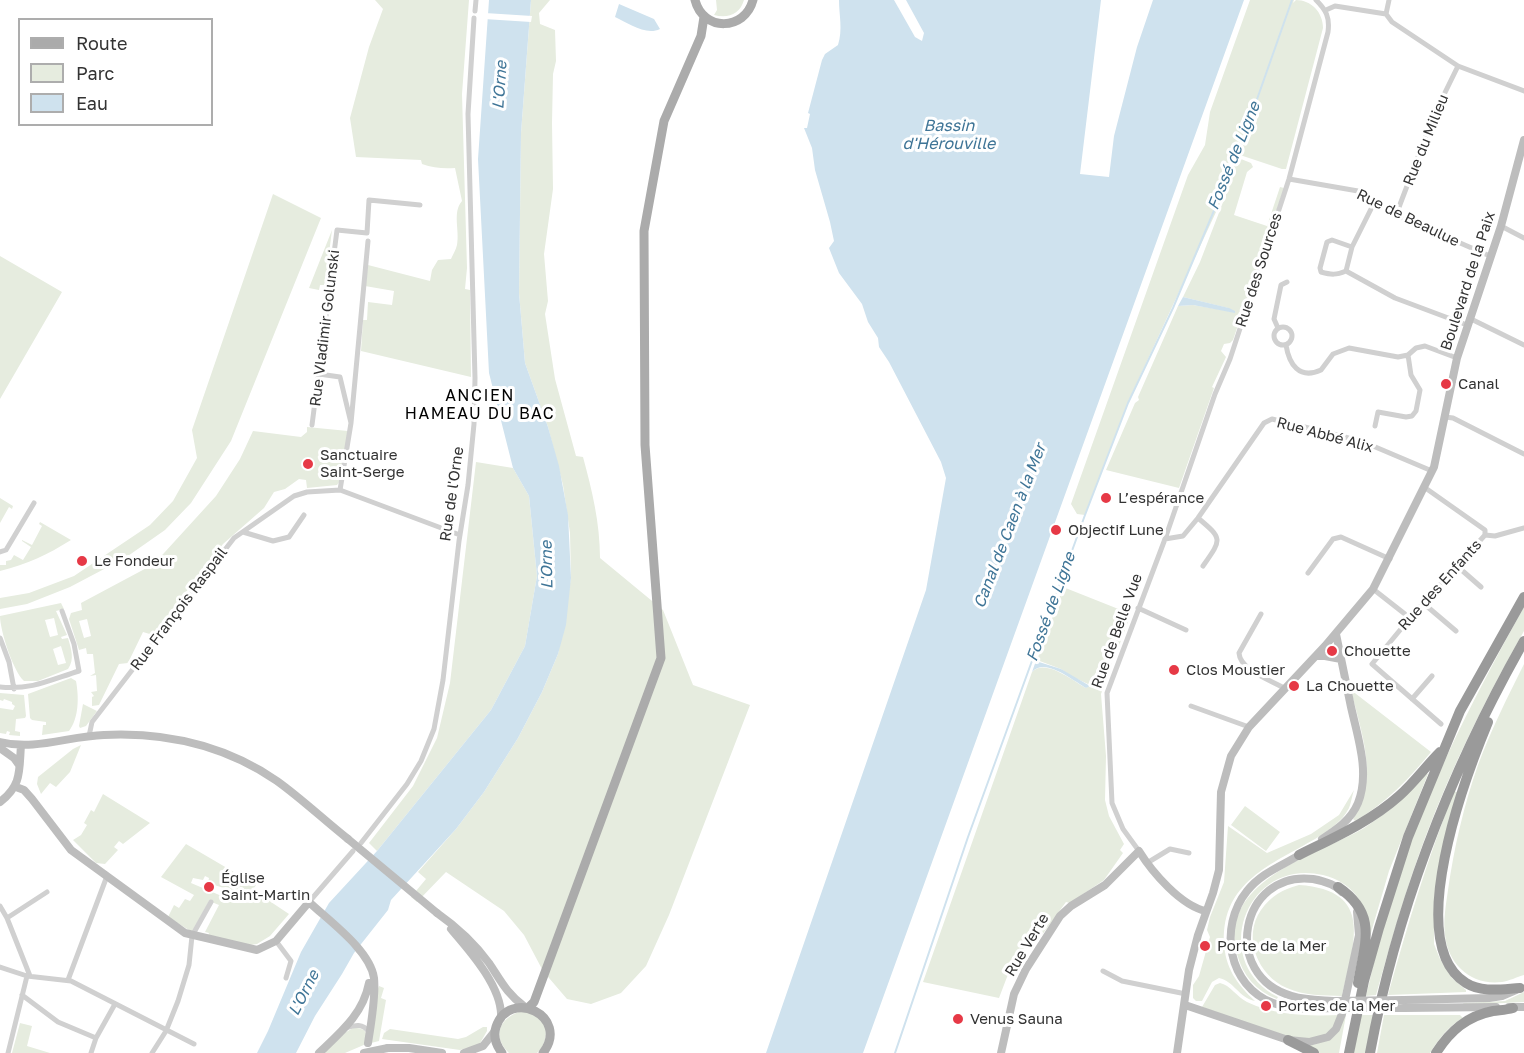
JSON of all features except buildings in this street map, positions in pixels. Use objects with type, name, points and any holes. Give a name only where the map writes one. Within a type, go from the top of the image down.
[{"type":"highway","points":[[1349,1053],[1356,1016],[1379,928],[1408,837],[1460,711],[1524,597]]},
{"type":"highway","points":[[1370,1053],[1390,963],[1422,858],[1454,778],[1490,702],[1524,641]]},
{"type":"highway","points":[[1490,702],[1490,716],[1464,782],[1448,843],[1440,893],[1439,935],[1447,960],[1463,981],[1481,988],[1522,987]]},
{"type":"highway","points":[[1299,855],[1383,809],[1408,787],[1444,747]]},
{"type":"highway","points":[[1338,887],[1352,897],[1365,916],[1356,1016]]},
{"type":"highway","points":[[1436,1053],[1450,1033],[1462,1023],[1491,1011],[1518,1007]]},
{"type":"highway","points":[[1288,1040],[1314,1053]]},
{"type":"main road","points":[[695,0],[704,17],[717,24],[725,25],[739,21],[749,10],[753,0]]},
{"type":"main road","points":[[531,1007],[660,658],[645,445],[644,231],[664,121],[701,36],[704,17]]},
{"type":"main road","points":[[701,36],[717,24]]},
{"type":"main road","points":[[502,1053],[496,1043],[495,1031],[501,1018],[511,1010],[531,1007],[543,1017],[549,1029],[550,1039],[545,1052]]},
{"type":"street","name":"Rue de l'Orne","points":[[361,843],[407,783],[432,736],[443,680],[474,424],[475,378],[468,125],[476,0]]},
{"type":"street","points":[[1316,0],[1326,10],[1335,6],[1386,14],[1392,22],[1458,66],[1524,91]]},
{"type":"street","points":[[1386,14],[1389,0]]},
{"type":"street","name":"Rue des Sources","points":[[1165,539],[1215,394],[1230,359],[1289,179],[1328,32],[1326,10]]},
{"type":"street","name":"Rue du Milieu","points":[[1396,215],[1434,115],[1458,66]]},
{"type":"street","name":"Boulevard de la Paix","points":[[1177,1053],[1189,970],[1219,870],[1221,792],[1231,756],[1249,727],[1336,634],[1373,589],[1433,469],[1457,358],[1501,226],[1524,140]]},
{"type":"street","name":"Rue de Beaulue","points":[[1289,179],[1358,192],[1396,215],[1490,256]]},
{"type":"street","name":"Rue Vladimir Golunski","points":[[312,425],[337,230],[367,233],[369,200],[420,205]]},
{"type":"street","points":[[1346,271],[1352,247],[1374,203]]},
{"type":"street","points":[[1501,226],[1524,238]]},
{"type":"street","points":[[1352,247],[1332,240],[1327,242],[1321,272],[1335,275],[1346,271],[1395,298],[1468,321],[1524,345]]},
{"type":"street","points":[[340,490],[351,423],[368,241]]},
{"type":"street","points":[[1278,328],[1274,319],[1281,285],[1287,282]]},
{"type":"street","points":[[1286,345],[1280,345],[1275,341],[1273,335],[1278,328],[1284,327],[1291,332],[1292,338],[1286,345],[1288,358],[1293,367],[1307,373],[1321,370],[1333,354],[1349,348],[1398,357],[1408,355],[1416,348],[1425,346],[1457,358]]},
{"type":"street","points":[[1375,426],[1378,411],[1406,417],[1412,416],[1416,411],[1420,390],[1411,375],[1408,355]]},
{"type":"street","points":[[319,374],[340,377],[351,423]]},
{"type":"street","points":[[1445,417],[1453,418],[1524,454]]},
{"type":"street","name":"Rue Abbé Alix","points":[[1165,539],[1183,536],[1264,423],[1272,419],[1345,437],[1433,469]]},
{"type":"street","points":[[1424,487],[1485,530],[1485,535],[1495,536],[1524,528]]},
{"type":"street","name":"Rue François Raspail","points":[[89,736],[92,722],[234,538],[294,496],[307,492],[340,490],[460,535]]},
{"type":"street","points":[[0,552],[6,550],[34,503]]},
{"type":"street","points":[[243,532],[273,541],[289,537],[304,515]]},
{"type":"street","points":[[1198,518],[1216,533],[1217,537],[1217,545],[1203,566]]},
{"type":"street","name":"Rue des Enfants","points":[[1412,699],[1372,664],[1423,603],[1485,535]]},
{"type":"street","points":[[1308,573],[1333,539],[1341,537],[1390,559]]},
{"type":"street","name":"Rue de Belle Vue","points":[[1165,539],[1107,693],[1112,803],[1123,829],[1147,863],[1185,901],[1206,911]]},
{"type":"street","points":[[1457,566],[1481,587]]},
{"type":"street","points":[[1373,589],[1410,618]]},
{"type":"street","points":[[1423,603],[1456,632]]},
{"type":"street","points":[[1138,608],[1185,630]]},
{"type":"street","points":[[0,687],[14,689],[42,685],[79,671],[74,644],[62,611]]},
{"type":"street","points":[[1261,614],[1239,653],[1239,659],[1244,665],[1284,688]]},
{"type":"street","points":[[1336,634],[1362,757],[1364,776],[1361,795],[1354,811],[1344,824],[1299,855],[1269,871],[1245,892],[1231,923],[1230,940],[1232,955],[1242,978],[1261,998],[1289,1008],[1404,1004],[1518,1007]]},
{"type":"street","points":[[0,638],[9,662],[14,689]]},
{"type":"street","points":[[1316,656],[1341,659]]},
{"type":"street","points":[[1432,676],[1412,699],[1441,724]]},
{"type":"street","points":[[1191,706],[1249,727]]},
{"type":"street","points":[[0,742],[21,745],[43,744],[89,736],[125,734],[160,736],[220,751],[250,765],[279,782],[468,939],[489,964],[507,992],[531,1007]]},
{"type":"street","points":[[0,802],[16,787],[21,745]]},
{"type":"street","points":[[0,748],[20,765]]},
{"type":"street","points":[[16,787],[24,790],[32,799],[71,850],[176,929],[192,936],[251,950],[262,949],[276,941],[353,851]]},
{"type":"street","points":[[1147,863],[1170,849],[1189,853]]},
{"type":"street","name":"Rue Verte","points":[[1001,1053],[1014,994],[1026,969],[1060,916],[1071,906],[1105,885],[1139,851]]},
{"type":"street","points":[[68,980],[107,876]]},
{"type":"street","points":[[1185,1005],[1288,1040],[1303,1042],[1324,1039],[1334,1032],[1340,1021],[1359,931],[1358,917],[1355,909],[1338,887],[1310,879],[1293,880],[1277,886],[1256,905],[1248,923],[1246,940],[1249,957],[1255,970],[1268,985],[1292,996],[1333,1005]]},
{"type":"street","points":[[7,918],[47,892]]},
{"type":"street","points":[[152,1053],[166,1031],[189,965],[192,936],[211,902]]},
{"type":"street","points":[[309,902],[357,948],[372,971],[374,985],[369,1038]]},
{"type":"street","points":[[0,906],[7,918],[29,976],[7,1043],[8,1053]]},
{"type":"street","points":[[437,913],[472,955],[496,992],[501,1004],[501,1018]]},
{"type":"street","points":[[276,941],[291,961],[286,978]]},
{"type":"street","points":[[0,967],[29,976],[68,980],[194,1044]]},
{"type":"street","points":[[319,1053],[359,1013],[366,997],[372,971]]},
{"type":"street","points":[[1103,971],[1122,981],[1186,994]]},
{"type":"street","points":[[1404,1004],[1495,997],[1522,987]]},
{"type":"street","points":[[22,995],[58,1022],[96,1038]]},
{"type":"street","points":[[91,1053],[96,1038],[114,1004]]},
{"type":"street","points":[[345,1028],[361,1025],[369,1038]]},
{"type":"street","points":[[464,1053],[483,1046],[495,1031]]},
{"type":"street","points":[[364,1053],[388,1048],[409,1048],[442,1053]]},
{"type":"green space","points":[[375,0],[469,0],[462,94],[467,268],[465,289],[470,290],[471,377],[361,351],[363,320],[367,320],[368,302],[392,305],[394,291],[365,286],[368,265],[430,281],[432,270],[438,260],[451,259],[456,249],[457,211],[462,201],[455,168],[430,166],[422,164],[421,160],[356,157],[350,118],[369,47],[383,9]]},
{"type":"green space","points":[[531,0],[550,0],[539,13],[540,24],[555,30],[556,61],[553,74],[552,123],[553,189],[544,254],[548,301],[545,314],[555,379],[576,456],[583,457],[592,494],[599,532],[600,558],[663,610],[693,685],[750,705],[669,915],[646,966],[621,993],[591,1004],[567,999],[543,971],[524,935],[504,911],[446,872],[417,902],[411,897],[426,879],[418,872],[456,829],[484,792],[518,738],[542,692],[558,654],[571,578],[570,533],[563,485],[548,427],[525,363],[519,293],[521,133]]},
{"type":"green space","points":[[716,0],[744,0],[740,9],[729,16],[724,16],[714,15],[717,10]]},
{"type":"green space","points":[[1250,0],[1307,2],[1318,12],[1323,28],[1286,169],[1240,155],[1241,159],[1251,163],[1253,167],[1247,172],[1234,215],[1267,226],[1280,187],[1284,188],[1233,340],[1224,344],[1221,351],[1226,357],[1212,387],[1214,388],[1179,488],[1106,470],[1135,403],[1139,400],[1138,397],[1178,306],[1193,305],[1234,312],[1228,308],[1183,297],[1200,262],[1235,171],[1128,402],[1085,515],[1077,514],[1071,504],[1188,175],[1205,145],[1210,112]]},
{"type":"green space","points":[[273,194],[321,218],[231,441],[191,503],[165,530],[125,558],[70,587],[27,604],[0,609],[0,598],[29,593],[74,576],[150,525],[173,501],[197,458],[192,430]]},
{"type":"green space","points":[[332,230],[325,285],[320,285],[319,290],[309,288]]},
{"type":"green space","points":[[0,256],[62,292],[0,399]]},
{"type":"green space","points":[[307,427],[348,431],[340,481],[337,485],[307,488],[306,480],[299,479],[285,489],[274,492],[264,508],[223,544],[153,635],[143,632],[128,663],[119,664],[99,705],[92,706],[94,696],[91,692],[97,691],[96,675],[90,676],[95,673],[93,654],[87,654],[86,648],[79,650],[69,619],[71,613],[82,610],[81,603],[154,564],[216,496],[240,459],[253,431],[301,437],[307,432]],"holes":[[[87,619],[91,636],[84,638],[79,621]]]},
{"type":"green space","points":[[476,462],[513,468],[529,496],[537,576],[525,646],[491,710],[377,851],[369,843],[413,786],[437,738],[450,683]]},
{"type":"green space","points":[[0,498],[13,506],[12,509],[9,507],[0,523]]},
{"type":"green space","points":[[40,522],[71,540],[37,558],[0,571],[0,565],[6,565],[6,561],[11,560],[14,555],[23,560],[31,547],[22,540],[32,545],[42,526]]},
{"type":"green space","points":[[1063,587],[1131,614],[1114,659],[1109,662],[1112,664],[1101,694],[1106,756],[1105,800],[1109,816],[1124,844],[1120,850],[1123,853],[1104,880],[1070,903],[1066,902],[1042,935],[1032,943],[1028,941],[1007,977],[999,998],[923,982],[1032,672],[1044,667],[1059,672],[1086,688],[1090,685],[1061,669],[1037,660]]},
{"type":"green space","points":[[61,603],[64,609],[56,611],[67,635],[61,637],[62,639],[68,638],[71,650],[72,658],[68,669],[38,681],[24,681],[8,650],[0,616]],"holes":[[[54,618],[58,635],[50,637],[45,620]],[[61,646],[66,663],[58,665],[53,649]]]},
{"type":"green space","points":[[1524,607],[1524,631],[1496,681],[1458,759],[1411,877],[1376,995],[1366,996],[1387,911],[1414,832],[1465,718]]},
{"type":"green space","points":[[1524,664],[1524,975],[1505,981],[1481,981],[1463,971],[1456,964],[1447,946],[1444,930],[1450,874],[1473,780],[1483,752]]},
{"type":"green space","points":[[71,678],[76,681],[78,694],[72,726],[69,731],[42,735],[43,725],[46,725],[46,722],[30,718],[28,694]]},
{"type":"green space","points":[[1351,690],[1431,752],[1396,790],[1355,821],[1353,819],[1361,804],[1367,772],[1363,739]]},
{"type":"green space","points":[[0,693],[24,695],[26,716],[16,719],[15,731],[20,732],[20,736],[9,735],[10,732],[7,731],[6,734],[0,733],[0,708],[13,710],[15,706],[12,702],[0,700]]},
{"type":"green space","points":[[83,704],[97,711],[86,726],[80,728],[79,726]]},
{"type":"green space","points":[[81,745],[70,772],[56,787],[50,783],[41,794],[37,784],[38,777]]},
{"type":"green space","points":[[1426,773],[1428,774],[1389,871],[1370,936],[1357,896],[1344,884],[1328,876],[1296,874],[1274,881],[1256,896],[1245,916],[1241,938],[1245,960],[1257,981],[1278,997],[1277,999],[1263,992],[1251,982],[1237,954],[1235,929],[1241,908],[1254,891],[1273,875],[1294,862],[1357,832],[1386,813]]},
{"type":"green space","points":[[1354,790],[1349,808],[1339,822],[1253,877],[1231,904],[1226,921],[1224,942],[1227,960],[1233,975],[1255,1001],[1245,997],[1229,982],[1219,978],[1212,982],[1202,1001],[1196,1001],[1193,998],[1193,985],[1199,976],[1210,937],[1207,930],[1210,917],[1224,882],[1228,826],[1267,853],[1311,834],[1339,815]]},
{"type":"green space","points":[[1454,791],[1457,792],[1434,915],[1434,944],[1452,978],[1466,992],[1388,995],[1418,892]]},
{"type":"green space","points":[[103,794],[150,823],[123,844],[119,841],[114,847],[118,850],[105,864],[96,863],[73,840],[81,835],[87,825],[84,823],[91,810],[94,812]]},
{"type":"green space","points":[[1245,806],[1280,832],[1266,851],[1231,825]]},
{"type":"green space","points":[[186,844],[256,885],[253,890],[289,914],[270,936],[257,944],[250,945],[208,936],[209,933],[205,932],[219,905],[209,901],[192,932],[168,917],[174,905],[179,908],[185,899],[190,901],[194,895],[161,877]],"holes":[[[205,876],[209,878],[208,883],[227,889],[224,897],[191,883],[193,878],[203,880]]]},
{"type":"green space","points":[[1299,885],[1323,889],[1339,897],[1349,908],[1354,922],[1354,939],[1342,996],[1293,991],[1268,975],[1256,955],[1253,932],[1255,921],[1261,910],[1278,894]]},
{"type":"green space","points":[[1220,983],[1247,1002],[1269,1010],[1304,1015],[1340,1015],[1328,1035],[1317,1039],[1285,1036],[1202,1007],[1215,985]]},
{"type":"green space","points":[[379,986],[384,988],[381,998],[386,1000],[379,1041],[371,1043],[376,993]]},
{"type":"green space","points":[[1524,992],[1524,1002],[1464,1005],[1463,1003],[1505,1001]]},
{"type":"green space","points":[[522,1011],[536,1015],[544,1023],[545,1039],[537,1053],[509,1053],[500,1040],[500,1028],[503,1022]]},
{"type":"green space","points":[[1346,1015],[1339,1053],[1318,1053],[1307,1045],[1317,1044]]},
{"type":"green space","points":[[1360,1015],[1373,1015],[1366,1053],[1353,1053]]},
{"type":"green space","points":[[1384,1015],[1460,1015],[1463,1018],[1448,1029],[1430,1053],[1377,1053]]},
{"type":"green space","points":[[20,1023],[32,1026],[27,1046],[50,1053],[12,1053]]},
{"type":"green space","points":[[355,1027],[366,1033],[366,1044],[345,1053],[324,1053],[346,1032]]},
{"type":"green space","points":[[487,1027],[487,1031],[479,1045],[460,1050],[382,1039],[384,1033],[390,1029],[458,1039]]},
{"type":"water","name":"L'Orne","points":[[489,0],[531,0],[521,133],[519,293],[525,363],[548,427],[559,466],[568,515],[571,578],[566,625],[558,654],[542,692],[518,738],[484,792],[456,829],[391,900],[388,910],[354,953],[315,1016],[296,1053],[257,1053],[301,952],[329,903],[377,851],[491,710],[525,646],[537,576],[529,496],[513,468],[489,373],[478,159]]},
{"type":"water","points":[[839,0],[1101,0],[1080,174],[1109,177],[1114,136],[1137,47],[1153,0],[1244,0],[863,1053],[766,1053],[926,590],[946,478],[941,462],[879,347],[878,338],[868,322],[862,304],[839,273],[829,248],[834,241],[815,170],[812,148],[804,128],[807,128],[810,114],[808,113],[822,60],[825,54],[838,45],[841,28]]},
{"type":"water","points":[[619,4],[654,19],[660,29],[643,30],[615,17]]},
{"type":"water","points":[[1183,297],[1229,308],[1235,313],[1193,305],[1178,306]]},
{"type":"water","points":[[1037,658],[1039,662],[1061,669],[1090,686],[1086,688],[1051,668],[1037,668],[1032,672]]},
{"type":"pier","points":[[894,0],[906,0],[924,33],[922,41],[915,37]]},
{"type":"pier","points":[[485,13],[532,16],[531,22],[484,19]]},
{"type":"waterway","name":"Fossé de Ligne","points":[[895,1053],[968,837],[1085,515],[1128,403],[1173,308],[1237,156],[1292,0]]},
{"type":"place","name":"Canal","points":[[1446,384]]},
{"type":"place","name":"Sanctuaire Saint-Serge","points":[[308,464]]},
{"type":"place","name":"L’espérance","points":[[1106,498]]},
{"type":"place","name":"Objectif Lune","points":[[1056,530]]},
{"type":"place","name":"Le Fondeur","points":[[82,561]]},
{"type":"place","name":"Chouette","points":[[1332,651]]},
{"type":"place","name":"Clos Moustier","points":[[1174,670]]},
{"type":"place","name":"La Chouette","points":[[1294,686]]},
{"type":"place","name":"Église Saint-Martin","points":[[209,887]]},
{"type":"place","name":"Porte de la Mer","points":[[1205,946]]},
{"type":"place","name":"Portes de la Mer","points":[[1266,1006]]},
{"type":"place","name":"Venus Sauna","points":[[958,1019]]},
{"type":"district","name":"ANCIEN HAMEAU DU BAC","points":[[480,405]]},
{"type":"water label","name":"Bassin d'Hérouville","points":[[949,135]]},
{"type":"water label","name":"Canal de Caen à la Mer","points":[[1010,526]]}]
